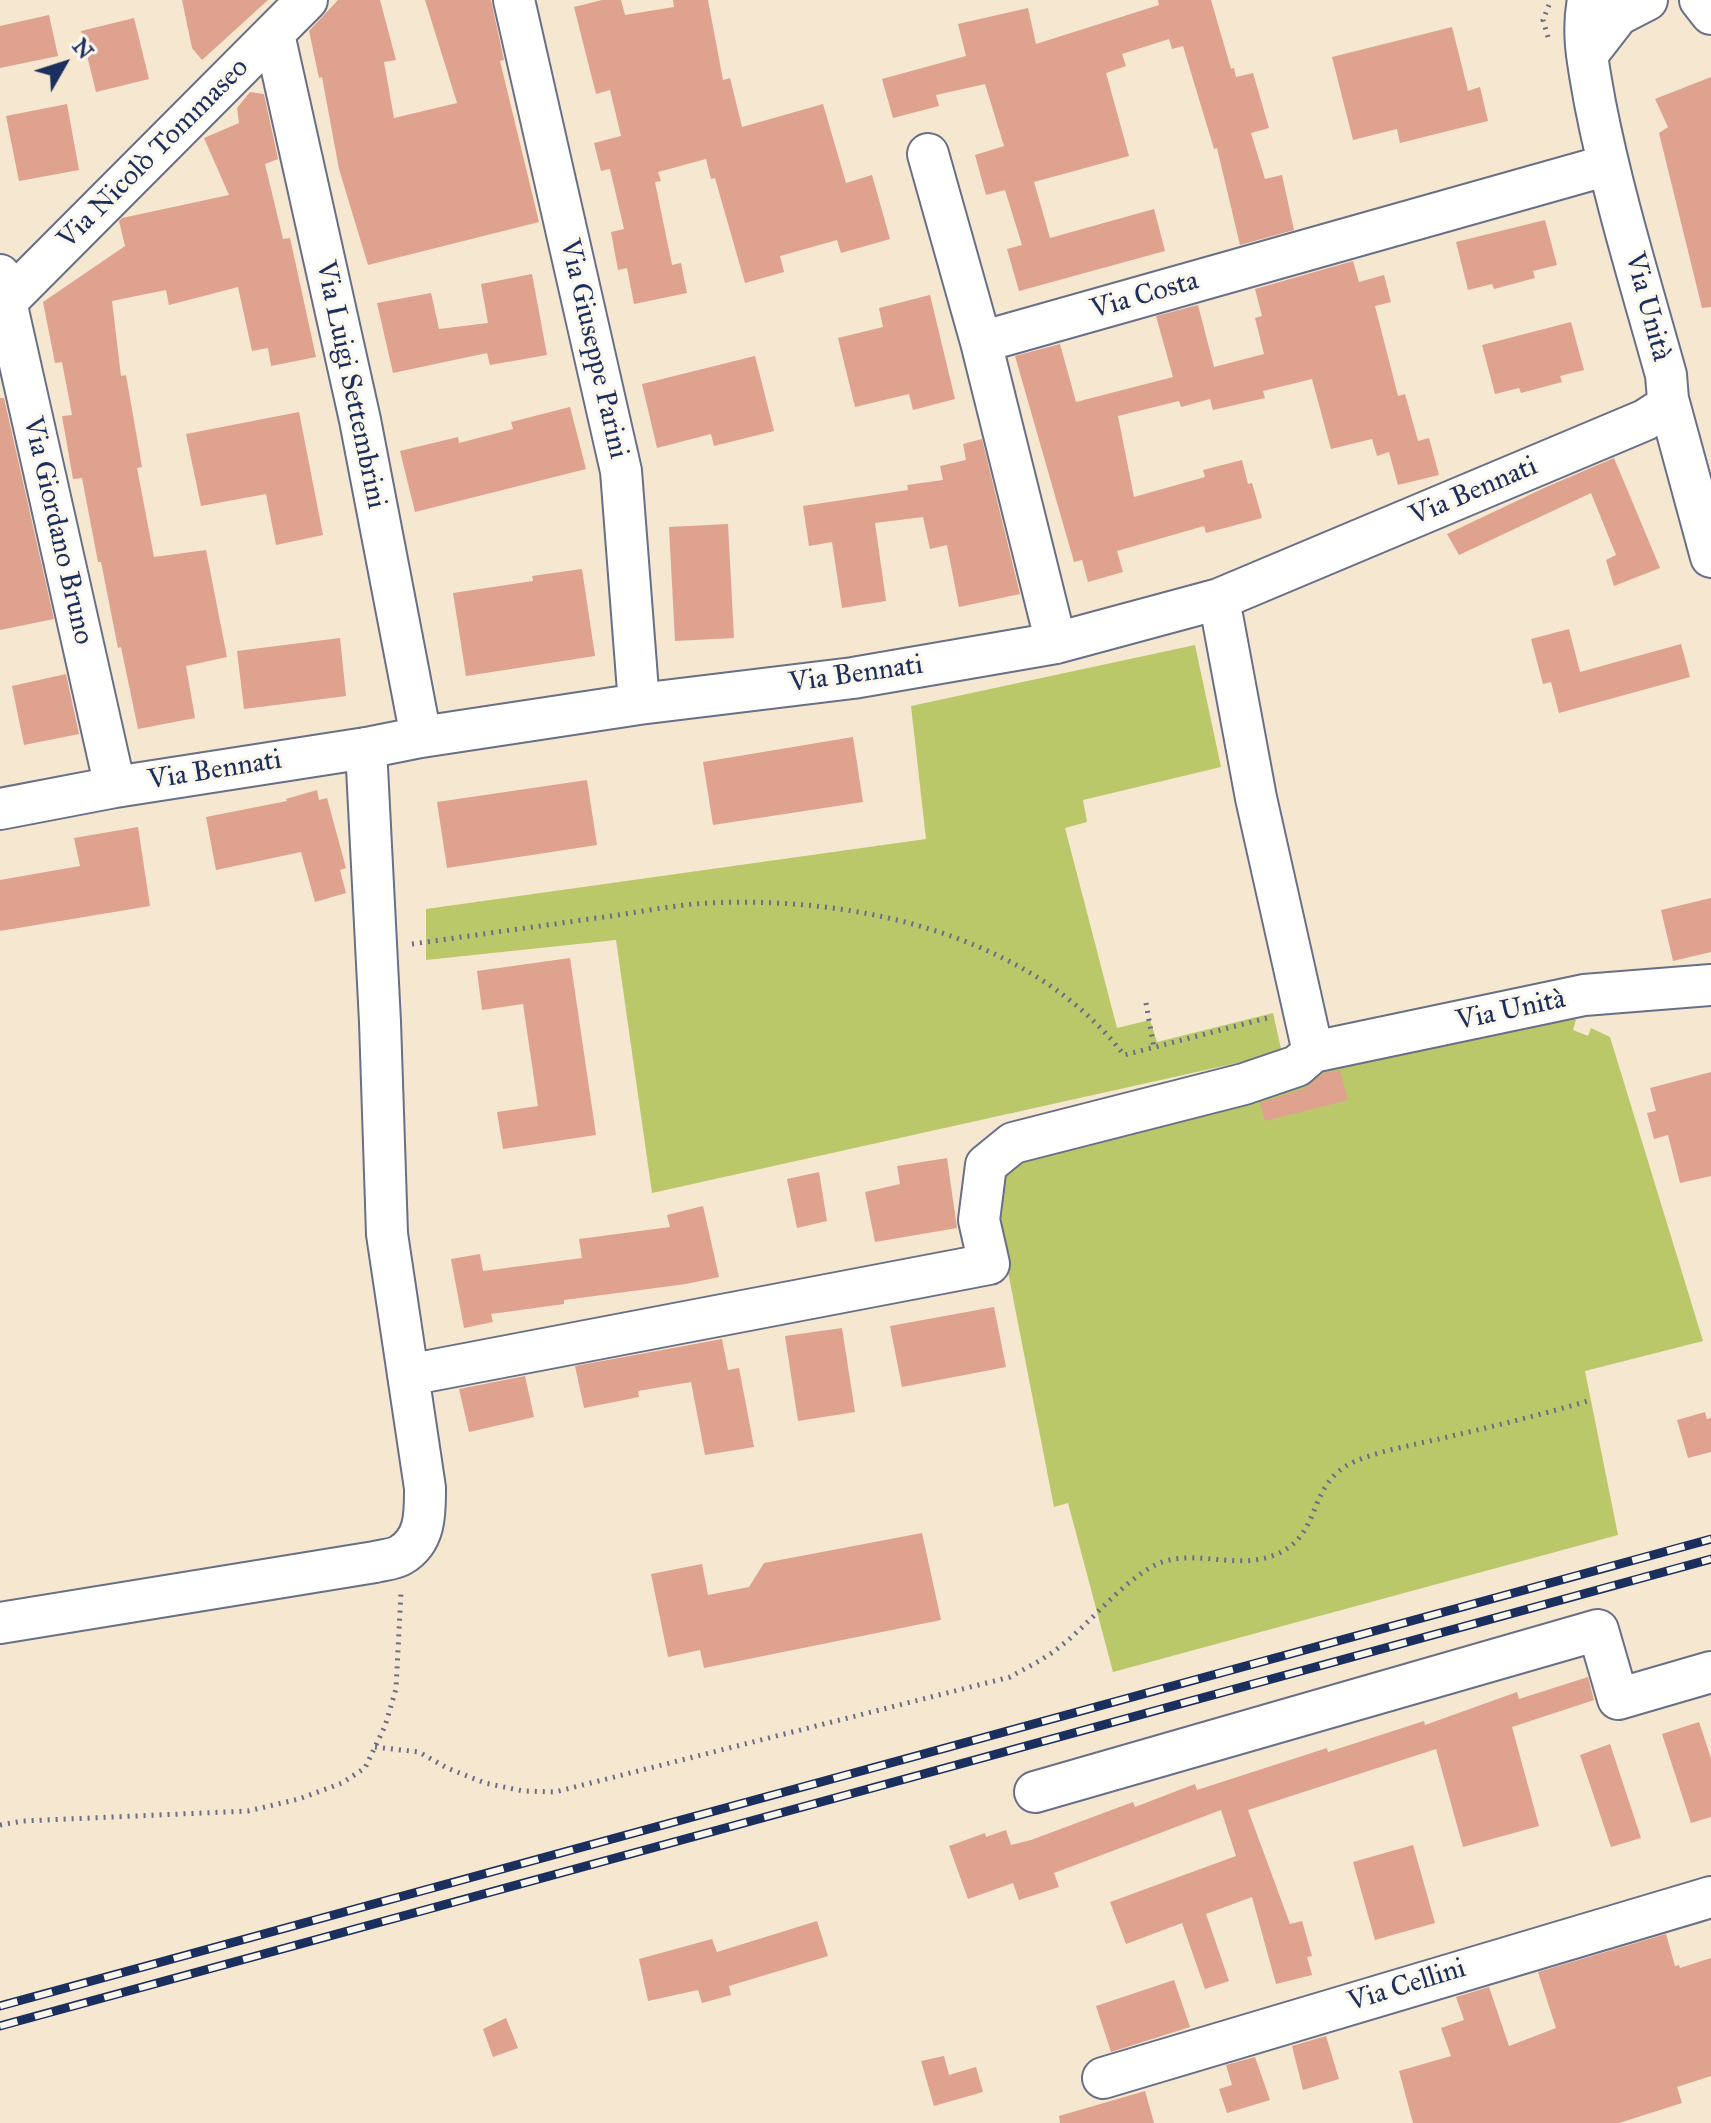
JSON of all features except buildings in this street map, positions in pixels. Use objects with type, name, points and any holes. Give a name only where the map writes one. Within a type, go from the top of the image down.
[{"type":"street","name":"Via Giuseppe Parini","points":[[514,0],[621,471],[639,704]]},
{"type":"street","name":"Via Unità","points":[[1588,0],[1584,34],[1608,165],[1666,375],[1668,399],[1711,557]]},
{"type":"street","points":[[1587,55],[1618,15],[1647,0]]},
{"type":"street","points":[[1700,0],[1711,14]]},
{"type":"street","name":"Via Nicolò Tommaseo","points":[[2,295],[274,34],[302,2]]},
{"type":"street","name":"Via Luigi Settembrini","points":[[274,34],[360,420],[421,737]]},
{"type":"street","points":[[928,154],[981,342],[1056,643]]},
{"type":"street","name":"Via Costa","points":[[981,342],[1608,165]]},
{"type":"street","name":"Via Giordano Bruno","points":[[2,295],[115,787]]},
{"type":"street","name":"Via Bennati","points":[[0,809],[421,737],[639,704],[853,678],[1056,643],[1219,599],[1645,420],[1662,409],[1668,399]]},
{"type":"street","points":[[1219,599],[1256,798],[1313,1052]]},
{"type":"street","points":[[0,1623],[375,1562],[401,1555],[420,1536],[425,1519],[425,1488],[387,1234],[366,748]]},
{"type":"street","name":"Via Unità","points":[[408,1375],[989,1264],[979,1220],[986,1165],[1013,1143],[1244,1084],[1297,1066],[1313,1052],[1584,995],[1711,985]]},
{"type":"street","points":[[1035,1792],[1598,1630],[1618,1699],[1711,1672]]},
{"type":"street","name":"Via Cellini","points":[[1103,2078],[1711,1897]]},
{"type":"path","points":[[1543,20],[1551,0]]},
{"type":"path","points":[[375,947],[695,904],[784,905],[877,915],[950,935],[1012,963],[1050,985],[1091,1017],[1124,1055],[1304,1009]]},
{"type":"path","points":[[1146,1003],[1154,1048]]},
{"type":"path","points":[[375,1747],[419,1752],[447,1768],[485,1783],[523,1791],[555,1792],[1010,1677],[1049,1655],[1123,1588],[1148,1569],[1171,1558],[1197,1556],[1249,1560],[1269,1557],[1291,1547],[1303,1536],[1327,1483],[1346,1466],[1394,1450],[1533,1418],[1591,1400]]},
{"type":"path","points":[[0,1825],[23,1821],[248,1811],[299,1799],[342,1783],[365,1768],[385,1726],[396,1689],[401,1555]]},
{"type":"green space","points":[[1195,645],[1221,767],[1083,800],[1087,822],[1065,828],[1117,1028],[1150,1020],[1157,1042],[1273,1013],[1282,1053],[652,1193],[616,940],[426,960],[426,909],[926,839],[911,706]]},
{"type":"green space","points":[[1558,1011],[1576,1020],[1573,1030],[1588,1036],[1591,1028],[1610,1037],[1703,1341],[1585,1371],[1618,1535],[1113,1672],[1068,1503],[1054,1507],[998,1221],[1007,1171],[1053,1136]]},
{"type":"railway","points":[[0,2006],[1711,1539]]},
{"type":"railway","points":[[0,2026],[1711,1559]]}]
